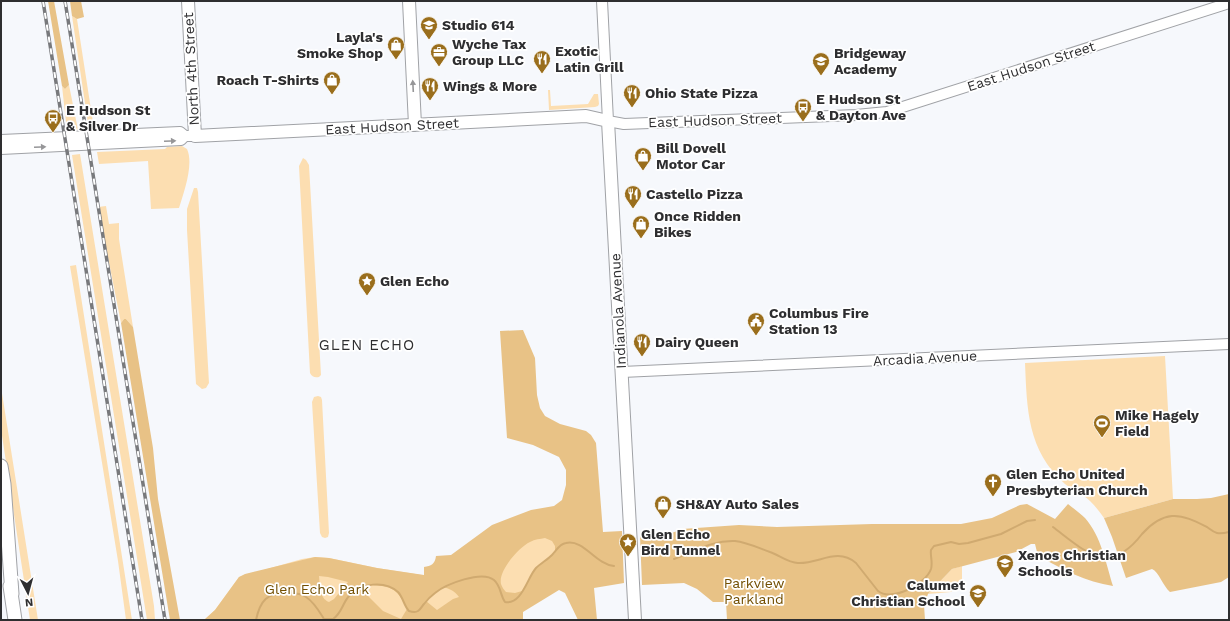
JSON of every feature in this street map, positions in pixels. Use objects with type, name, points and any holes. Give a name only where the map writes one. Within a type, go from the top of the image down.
[{"type":"highway","points":[[1,466],[4,484],[12,594]]},
{"type":"highway","points":[[1,523],[16,620]]},
{"type":"main road","name":"North 4th Street","points":[[188,1],[190,136]]},
{"type":"main road","points":[[409,1],[415,125]]},
{"type":"main road","name":"Indianola Avenue","points":[[602,1],[635,620]]},
{"type":"main road","name":"East Hudson Street","points":[[1,149],[181,140],[190,136],[586,116],[624,124],[856,115],[887,112],[1229,3]]},
{"type":"main road","name":"East Hudson Street","points":[[1,140],[180,132],[190,136]]},
{"type":"main road","name":"Arcadia Avenue","points":[[622,372],[1229,344]]},
{"type":"green space","points":[[48,1],[54,1],[69,85],[65,89],[62,86]]},
{"type":"green space","points":[[70,1],[81,1],[84,17],[77,19],[72,16]]},
{"type":"green space","points":[[72,16],[77,19],[94,129],[89,130]]},
{"type":"green space","points":[[69,85],[78,130],[67,131],[62,86],[65,89]]},
{"type":"green space","points":[[548,90],[550,90],[551,106],[588,104],[594,94],[598,94],[599,104],[595,107],[549,110]]},
{"type":"green space","points":[[182,146],[187,149],[189,155],[189,170],[179,208],[151,209],[148,161],[99,164],[97,152],[165,149],[167,147]]},
{"type":"green space","points":[[80,154],[154,606],[155,620],[147,620],[72,155]]},
{"type":"green space","points":[[303,158],[309,165],[321,375],[319,377],[315,377],[310,373],[299,166]]},
{"type":"green space","points":[[194,188],[197,188],[198,192],[209,383],[206,388],[202,389],[196,384],[187,230],[187,209]]},
{"type":"green space","points":[[106,206],[109,224],[119,223],[119,239],[133,327],[126,319],[124,319],[121,323],[98,207]]},
{"type":"green space","points":[[76,265],[132,620],[126,620],[118,561],[70,266]]},
{"type":"green space","points":[[124,319],[126,319],[133,327],[153,448],[158,499],[180,620],[170,620],[121,323]]},
{"type":"green space","points":[[523,330],[535,358],[537,395],[540,408],[545,416],[560,424],[586,431],[591,435],[596,443],[603,532],[622,531],[624,583],[594,588],[597,620],[578,620],[565,593],[559,590],[523,612],[523,620],[204,620],[215,610],[239,577],[245,574],[315,557],[329,558],[377,568],[424,575],[424,567],[432,564],[435,561],[436,556],[451,555],[492,525],[531,510],[554,506],[562,500],[566,485],[566,470],[559,457],[533,445],[507,438],[500,331]],"holes":[[[545,538],[552,541],[555,546],[555,553],[536,568],[522,591],[515,593],[506,592],[501,585],[501,579],[506,566],[520,549],[534,540]],[[319,576],[348,582],[334,599],[329,602],[323,598]],[[371,585],[390,588],[401,597],[407,609],[401,619],[383,611],[360,588]],[[443,587],[452,590],[459,597],[453,599],[437,610],[426,601]]]},
{"type":"green space","name":"Mike Hagely Field","points":[[1165,356],[1173,499],[1104,518],[1096,507],[1081,494],[1065,484],[1052,471],[1043,457],[1036,443],[1029,413],[1025,363]]},
{"type":"green space","points":[[1,387],[38,620],[30,620],[1,429]]},
{"type":"green space","points":[[314,397],[321,397],[322,400],[329,533],[328,537],[325,538],[322,537],[320,533],[312,402]]},
{"type":"green space","points":[[1229,494],[1229,577],[1221,582],[1170,592],[1157,573],[1152,569],[1126,578],[1104,518],[1173,499],[1211,498]]},
{"type":"green space","name":"Parkview Parkland","points":[[1027,504],[1055,519],[1068,504],[1083,516],[1091,525],[1099,541],[1113,586],[1084,578],[1047,561],[1038,556],[1035,544],[1031,544],[1016,552],[952,569],[928,594],[924,605],[925,620],[727,620],[726,602],[713,602],[697,589],[684,583],[642,585],[640,536],[672,533],[682,529],[739,525],[777,527],[872,524],[961,524],[992,518],[1020,505]]},
{"type":"green space","name":"Glen Echo Park","points":[[577,531],[519,601],[432,620],[204,620],[215,610],[239,577],[302,559],[315,557],[329,558],[377,568],[422,575],[435,575],[517,535]]},
{"type":"green space","points":[[962,566],[962,579],[951,592],[928,594],[952,569]]},
{"type":"waterway","points":[[1053,527],[1087,552],[1098,556],[1108,557],[1119,555],[1130,547],[1152,525],[1159,520],[1172,516],[1186,518],[1217,533],[1229,532]]},
{"type":"waterway","points":[[674,559],[711,544],[727,541],[735,541],[752,545],[794,563],[806,563],[828,557],[842,556],[849,558],[856,563],[878,591],[884,594],[891,594],[908,590],[928,575],[932,566],[931,550],[934,546],[951,542],[959,544],[968,543],[1001,534],[1027,521],[1035,520]]},
{"type":"waterway","points":[[256,620],[262,603],[270,596],[281,593],[300,594],[314,604],[324,619],[333,619],[336,617],[349,596],[359,588],[373,585],[393,588],[400,594],[409,611],[416,612],[440,589],[455,582],[473,577],[488,577],[494,580],[498,585],[505,602],[511,602],[524,590],[536,568],[550,557],[560,546],[566,543],[578,545],[601,561],[614,566]]},
{"type":"railway","points":[[43,1],[142,620]]},
{"type":"railway","points":[[65,1],[165,620]]},
{"type":"place","name":"Studio 614","points":[[429,40]]},
{"type":"place","name":"Layla's Smoke Shop","points":[[396,60]]},
{"type":"place","name":"Wyche Tax Group LLC","points":[[439,67]]},
{"type":"place","name":"Exotic Latin Grill","points":[[542,74]]},
{"type":"place","name":"Bridgeway Academy","points":[[821,76]]},
{"type":"place","name":"Roach T-Shirts","points":[[332,95]]},
{"type":"place","name":"Wings & More","points":[[430,101]]},
{"type":"place","name":"Ohio State Pizza","points":[[632,108]]},
{"type":"place","name":"E Hudson St & Dayton Ave","points":[[803,122]]},
{"type":"place","name":"E Hudson St & Silver Dr","points":[[53,133]]},
{"type":"place","name":"Bill Dovell Motor Car","points":[[643,171]]},
{"type":"place","name":"Castello Pizza","points":[[633,209]]},
{"type":"place","name":"Once Ridden Bikes","points":[[641,239]]},
{"type":"place","name":"Glen Echo","points":[[367,296]]},
{"type":"place","name":"Columbus Fire Station 13","points":[[756,336]]},
{"type":"place","name":"Dairy Queen","points":[[642,357]]},
{"type":"place","name":"Mike Hagely Field","points":[[1102,438]]},
{"type":"place","name":"Glen Echo United Presbyterian Church","points":[[993,497]]},
{"type":"place","name":"SH&AY Auto Sales","points":[[663,519]]},
{"type":"place","name":"Glen Echo Bird Tunnel","points":[[628,557]]},
{"type":"place","name":"Xenos Christian Schools","points":[[1005,578]]},
{"type":"place","name":"Calumet Christian School","points":[[978,608]]},
{"type":"district","name":"GLEN ECHO","points":[[367,345]]}]
